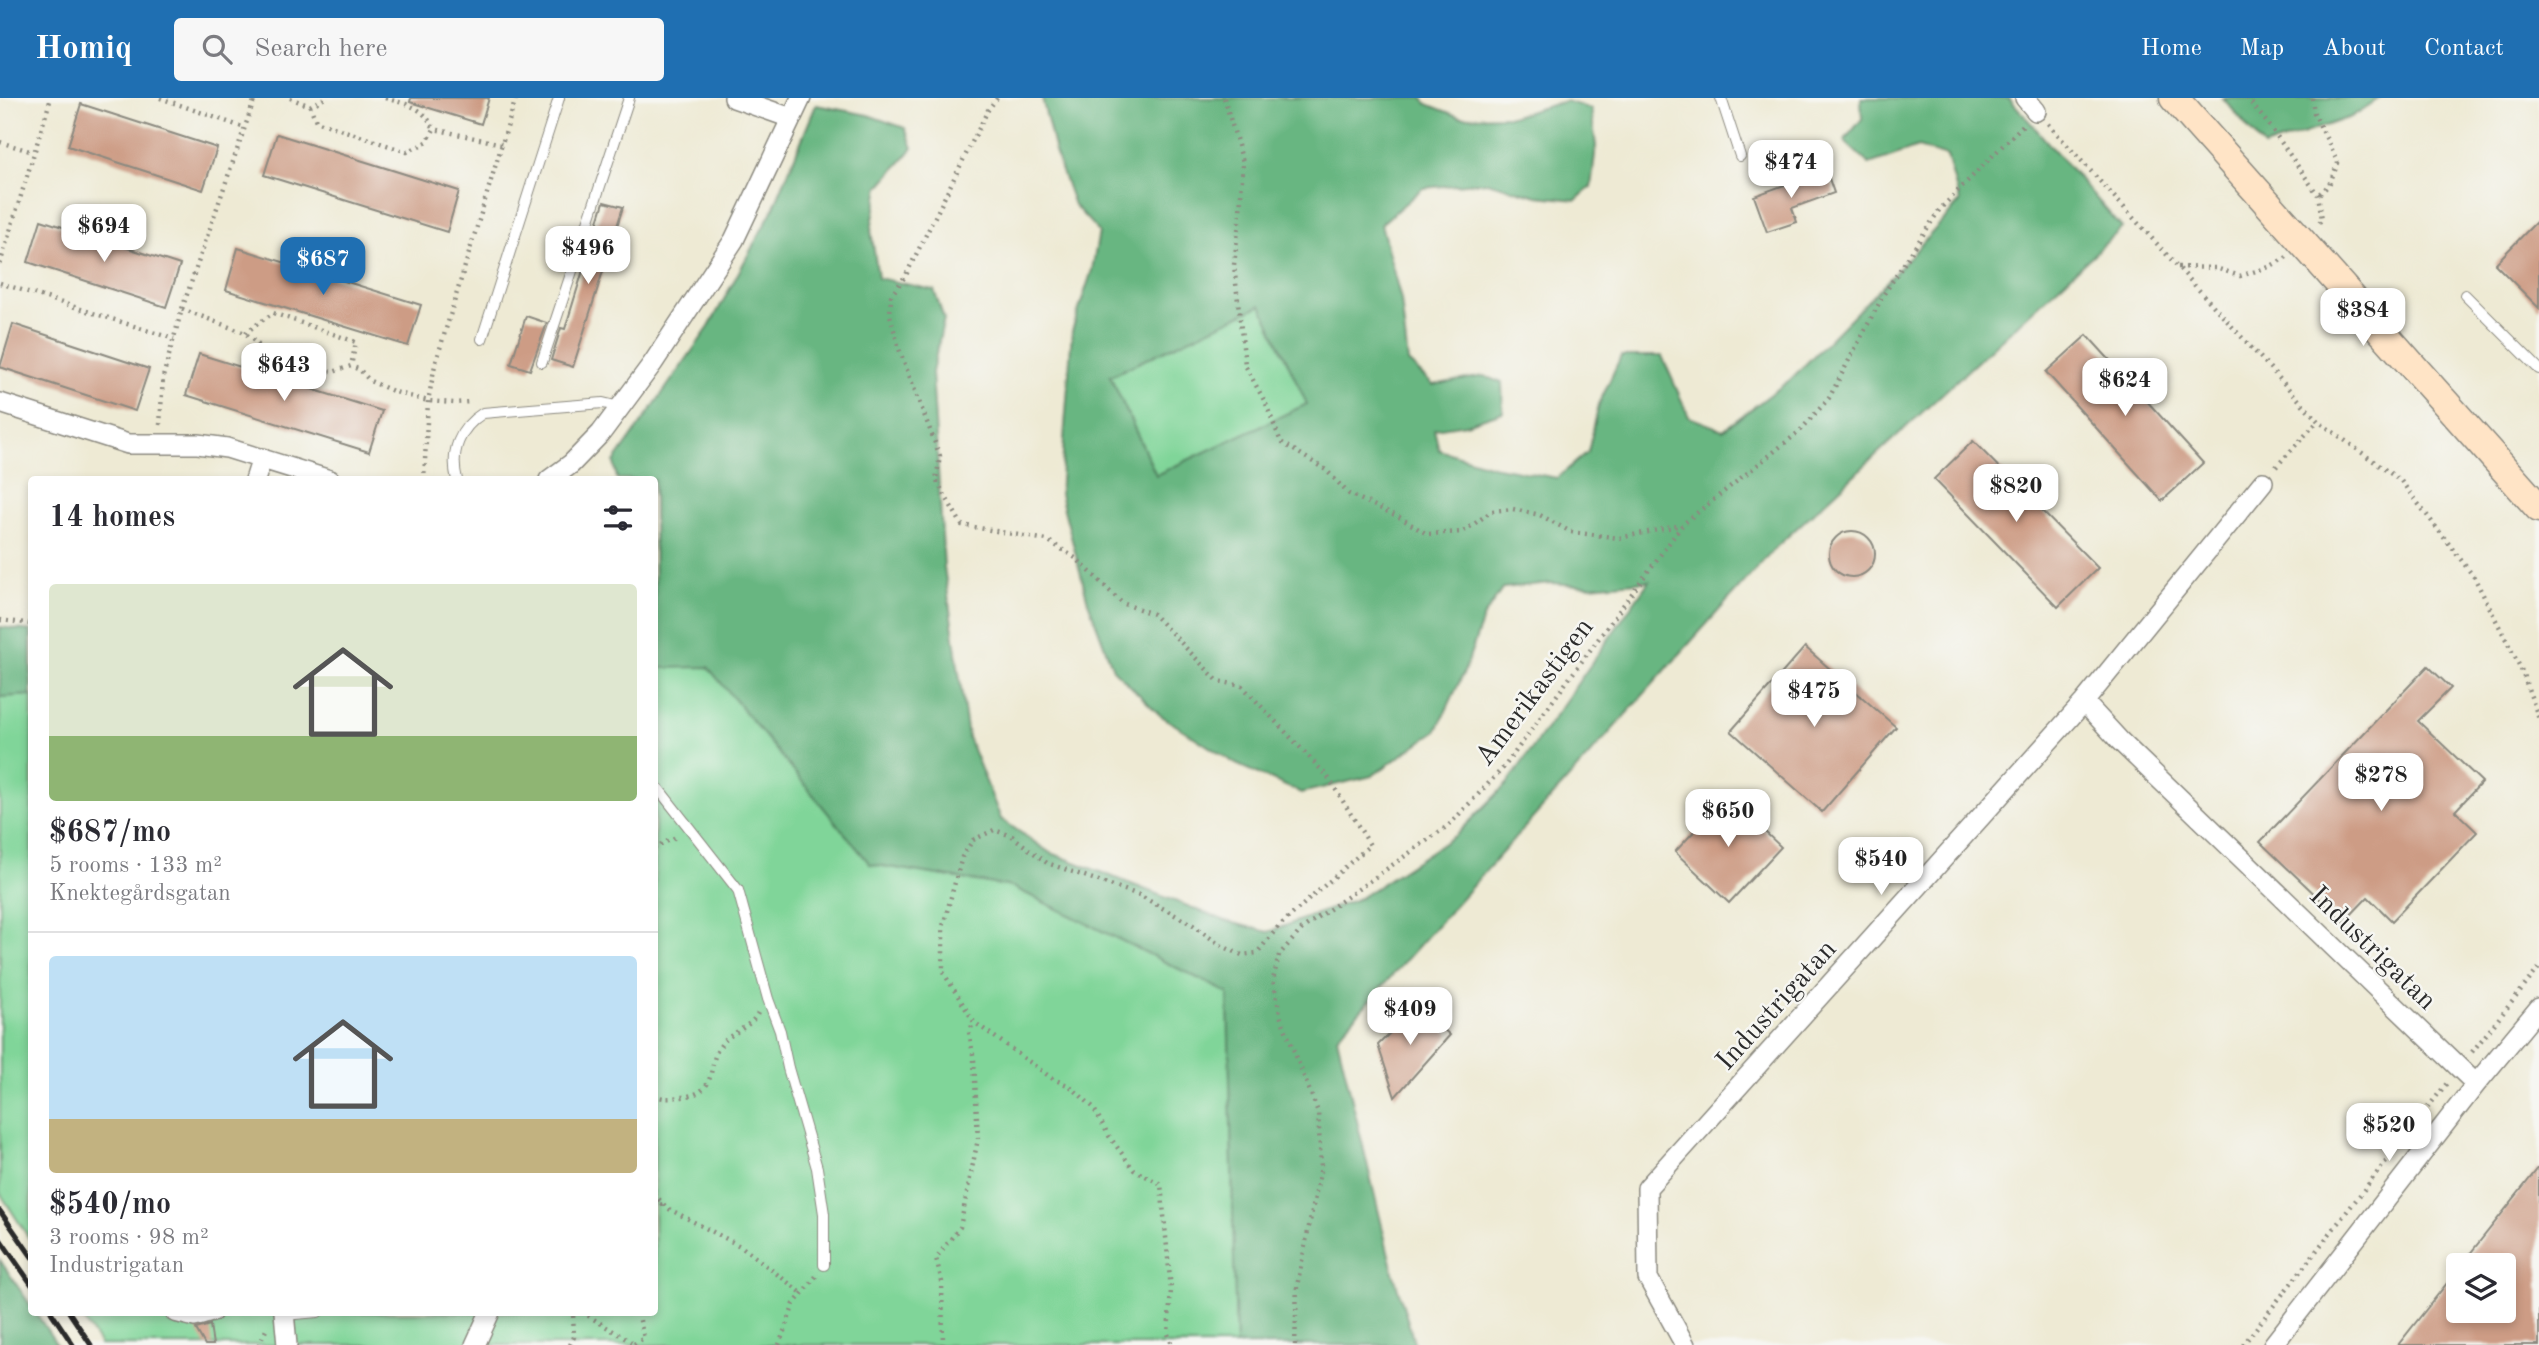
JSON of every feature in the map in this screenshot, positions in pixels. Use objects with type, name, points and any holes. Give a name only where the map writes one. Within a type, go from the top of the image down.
[{"type":"main road","points":[[2176,98],[2539,508]]},
{"type":"street","points":[[734,98],[792,118]]},
{"type":"street","points":[[554,476],[571,464],[601,433],[653,363],[734,240],[801,98]]},
{"type":"street","points":[[0,403],[128,444],[198,444],[217,447],[318,476]]},
{"type":"street","points":[[256,476],[262,458]]},
{"type":"street","name":"Industrigatan","points":[[1685,1345],[1648,1278],[1647,1188],[2084,702],[2263,482]]},
{"type":"street","name":"Industrigatan","points":[[2084,702],[2120,741],[2476,1084]]},
{"type":"street","points":[[2273,1345],[2476,1084],[2539,1008]]},
{"type":"street","points":[[284,1316],[287,1345]]},
{"type":"street","points":[[475,1345],[488,1316]]},
{"type":"lane","points":[[482,339],[559,98]]},
{"type":"lane","points":[[542,362],[629,98]]},
{"type":"lane","points":[[1721,98],[1740,156]]},
{"type":"lane","points":[[2465,295],[2539,369]]},
{"type":"lane","points":[[457,476],[455,452],[460,433],[471,420],[483,413],[603,403],[620,408]]},
{"type":"lane","points":[[658,788],[738,891],[817,1168],[824,1214],[824,1265]]},
{"type":"path","points":[[0,264],[51,98]]},
{"type":"path","points":[[160,98],[245,128]]},
{"type":"path","points":[[159,444],[163,377],[182,309],[255,98]]},
{"type":"path","points":[[290,98],[310,106],[316,121],[407,152],[427,142],[435,129]]},
{"type":"path","points":[[310,106],[325,98]]},
{"type":"path","points":[[384,98],[419,109],[429,118],[435,129],[502,144]]},
{"type":"path","points":[[424,476],[428,401],[435,365],[516,98]]},
{"type":"path","points":[[997,98],[988,110],[906,275],[891,296],[890,315],[899,349],[940,456],[936,480],[962,525],[1047,540],[1077,559],[1122,603],[1153,614],[1218,681],[1242,686],[1328,776],[1370,845],[1278,927],[1257,953],[1241,955],[1139,895],[1047,863],[1012,836],[994,830],[974,840],[962,857],[943,926],[943,972],[974,1022],[1053,1079],[1070,1086],[1093,1107],[1109,1136],[1134,1170],[1161,1184],[1166,1214],[1171,1290],[1168,1334],[1172,1345]]},
{"type":"path","points":[[1224,98],[1243,162],[1234,265],[1245,365],[1266,404],[1281,442],[1326,470],[1349,494],[1399,517],[1427,534],[1463,532],[1492,511],[1513,509],[1539,515],[1571,532],[1619,538],[1683,524]]},
{"type":"path","points":[[2178,267],[2216,268],[2240,276],[2269,267],[2288,257],[2322,219],[2318,195],[2247,98]]},
{"type":"path","points":[[2312,98],[2314,113],[2338,163],[2329,185],[2318,195]]},
{"type":"path","points":[[2031,105],[2318,421],[2401,481],[2474,577],[2521,669],[2539,719]]},
{"type":"path","name":"Amerikastigen","points":[[1295,1345],[1297,1286],[1321,1167],[1318,1112],[1281,1018],[1273,980],[1279,955],[1303,928],[1448,825],[1504,768],[1683,524],[1800,431],[1829,398],[1884,294],[1940,209],[2031,105]]},
{"type":"path","points":[[0,142],[33,152]]},
{"type":"path","points":[[0,283],[174,339]]},
{"type":"path","points":[[182,309],[245,333],[263,349],[320,370],[333,372],[351,366],[382,387],[428,401],[475,401]]},
{"type":"path","points":[[245,333],[273,313],[356,342],[351,366]]},
{"type":"path","points":[[2263,482],[2318,421]]},
{"type":"path","points":[[0,620],[28,624]]},
{"type":"path","points":[[658,846],[692,831]]},
{"type":"path","points":[[2243,1345],[2539,968]]},
{"type":"path","points":[[658,1101],[694,1095],[709,1082],[719,1046],[734,1033],[751,1025],[768,999]]},
{"type":"path","points":[[943,1345],[942,1282],[936,1258],[960,1227],[978,1139],[974,1060],[969,1032],[974,1022]]},
{"type":"path","points":[[658,1097],[662,1099]]},
{"type":"path","points":[[658,1198],[667,1208],[742,1247],[803,1294]]},
{"type":"path","points":[[658,1205],[663,1203]]},
{"type":"path","points":[[779,1345],[794,1304],[824,1265]]},
{"type":"path","points":[[570,1345],[574,1337],[573,1316]]},
{"type":"path","points":[[589,1316],[635,1344],[644,1338],[639,1316]]},
{"type":"green space","points":[[1042,98],[1423,98],[1427,104],[1460,117],[1514,116],[1566,101],[1591,109],[1596,146],[1591,187],[1576,200],[1537,196],[1487,182],[1423,188],[1381,224],[1401,300],[1408,362],[1433,385],[1484,376],[1502,383],[1503,412],[1466,424],[1434,429],[1439,450],[1492,466],[1557,478],[1588,452],[1599,404],[1621,356],[1662,356],[1689,417],[1723,430],[1791,379],[1960,202],[1947,156],[1918,147],[1869,164],[1844,141],[1862,119],[1861,98],[2009,98],[2122,228],[1773,550],[1337,1037],[1393,1272],[1415,1345],[1236,1345],[1228,993],[1013,887],[870,864],[708,667],[658,668],[658,476],[616,476],[614,462],[709,327],[774,207],[816,105],[868,115],[905,128],[913,148],[879,187],[871,230],[878,278],[934,290],[944,319],[932,372],[944,567],[968,737],[1001,819],[1049,852],[1226,921],[1268,932],[1360,898],[1456,835],[1508,783],[1649,581],[1589,586],[1551,583],[1503,588],[1484,616],[1464,672],[1437,730],[1372,776],[1301,793],[1236,764],[1160,715],[1113,669],[1088,602],[1060,494],[1072,331],[1092,270],[1099,232],[1074,205],[1055,152]],"holes":[[[1261,305],[1307,404],[1156,475],[1110,376]]]},
{"type":"green space","points":[[2223,98],[2380,98],[2351,117],[2264,147]]},
{"type":"green space","points":[[1261,304],[1308,404],[1156,475],[1110,376]]},
{"type":"green space","points":[[0,627],[28,631],[28,695],[0,697]]},
{"type":"green space","points":[[708,666],[871,864],[1013,887],[1228,993],[1236,1345],[100,1345],[81,1316],[658,1316],[658,668]]},
{"type":"green space","points":[[28,695],[28,1236],[0,1193],[0,697]]},
{"type":"green space","points":[[0,1260],[28,1302],[28,1316],[38,1316],[57,1345],[0,1345]]},
{"type":"building","points":[[411,98],[489,98],[481,124],[410,102]]},
{"type":"building","points":[[81,104],[217,148],[203,190],[68,146]]},
{"type":"building","points":[[277,134],[459,191],[447,232],[264,175]]},
{"type":"building","points":[[1826,170],[1834,193],[1792,208],[1797,222],[1767,232],[1754,196]]},
{"type":"building","points":[[604,202],[623,207],[573,367],[551,360],[561,328],[565,329]]},
{"type":"building","points":[[2539,219],[2539,308],[2495,264]]},
{"type":"building","points":[[41,220],[180,265],[166,307],[28,262]]},
{"type":"building","points":[[238,248],[421,305],[408,346],[226,290]]},
{"type":"building","points":[[526,316],[547,323],[530,370],[511,364]]},
{"type":"building","points":[[13,324],[149,369],[135,411],[0,367]]},
{"type":"building","points":[[2087,335],[2203,463],[2162,501],[2046,372]]},
{"type":"building","points":[[199,354],[382,411],[369,452],[186,395]]},
{"type":"building","points":[[1973,441],[2098,568],[2058,607],[1934,479]]},
{"type":"building","points":[[1852,531],[1868,538],[1875,554],[1868,570],[1852,577],[1836,570],[1829,554],[1836,538]]},
{"type":"building","points":[[1805,647],[1896,727],[1822,812],[1731,731]]},
{"type":"building","points":[[2428,666],[2451,688],[2418,721],[2482,782],[2455,811],[2477,832],[2392,921],[2368,897],[2344,922],[2260,842]]},
{"type":"building","points":[[1727,796],[1781,847],[1729,903],[1675,852]]},
{"type":"building","points":[[1417,1006],[1450,1035],[1395,1097],[1378,1045]]},
{"type":"building","points":[[2539,1167],[2539,1345],[2398,1345],[2446,1284],[2446,1323],[2516,1323],[2516,1253],[2471,1253]]},
{"type":"building","points":[[210,1325],[213,1345],[205,1345],[196,1329]]},
{"type":"railway","points":[[0,1211],[28,1251]]},
{"type":"railway","points":[[0,1239],[28,1279]]},
{"type":"railway","points":[[54,1316],[73,1345]]},
{"type":"railway","points":[[72,1316],[91,1345]]}]
